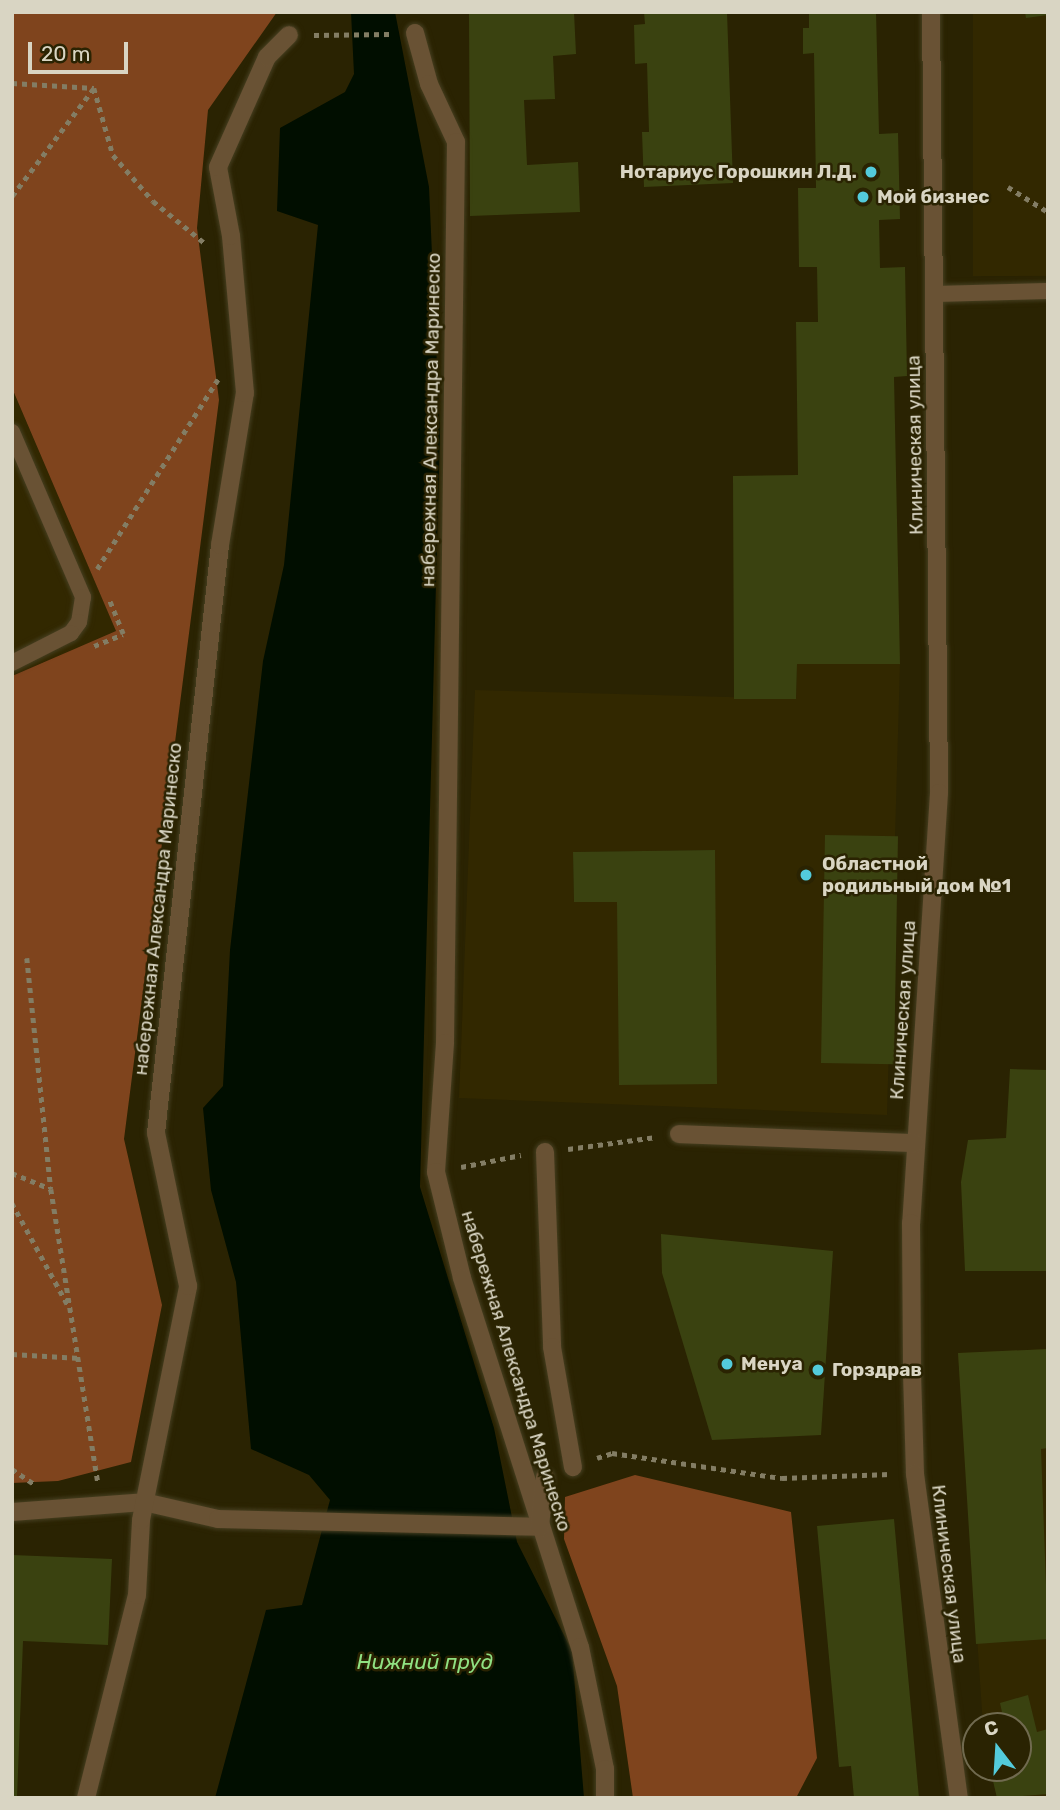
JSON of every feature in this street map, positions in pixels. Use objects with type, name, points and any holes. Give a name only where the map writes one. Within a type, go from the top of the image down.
[{"type":"street","name":"Клиническая улица","points":[[931,12],[939,793],[911,1223],[915,1474],[960,1798]]},
{"type":"street","name":"набережная Александра Маринеско","points":[[415,33],[429,84],[456,142],[445,1043],[436,1172],[462,1278],[580,1647],[605,1769],[605,1798]]},
{"type":"street","name":"набережная Александра Маринеско","points":[[86,1798],[137,1595],[144,1502],[188,1286],[156,1133],[220,545],[245,393],[242,340],[218,167],[267,57],[289,35]]},
{"type":"street","points":[[679,1134],[915,1143]]},
{"type":"street","points":[[545,1152],[552,1347],[573,1467]]},
{"type":"street","points":[[12,1512],[144,1502],[218,1519],[540,1527],[545,1478]]},
{"type":"lane","points":[[934,294],[1048,291]]},
{"type":"lane","points":[[12,432],[83,597],[79,622],[71,633],[12,663]]},
{"type":"path","points":[[289,35],[415,33]]},
{"type":"path","points":[[12,83],[94,88]]},
{"type":"path","points":[[94,88],[113,155],[153,201],[232,265]]},
{"type":"path","points":[[12,196],[94,88]]},
{"type":"path","points":[[1008,187],[1048,212]]},
{"type":"path","points":[[102,583],[96,570],[242,340]]},
{"type":"path","points":[[86,649],[123,634],[107,596]]},
{"type":"path","points":[[27,958],[51,1189],[80,1358],[101,1504]]},
{"type":"path","points":[[12,1173],[51,1189]]},
{"type":"path","points":[[12,1203],[72,1312]]},
{"type":"path","points":[[12,1354],[80,1358]]},
{"type":"path","points":[[612,1452],[782,1478],[915,1474]]},
{"type":"shaded area","points":[[12,12],[277,12],[208,110],[197,228],[219,400],[124,1139],[162,1305],[131,1462],[58,1481],[12,1483],[12,676],[116,631],[12,388]]},
{"type":"shaded area","points":[[973,12],[1048,12],[1048,276],[973,276]]},
{"type":"shaded area","points":[[12,388],[116,631],[12,676]]},
{"type":"shaded area","name":"Областной родильный дом №1","points":[[797,664],[900,664],[887,1115],[459,1098],[475,690],[796,699]],"holes":[[[715,850],[617,902],[574,902],[573,852]]]},
{"type":"shaded area","points":[[1048,1349],[1048,1798],[997,1798],[993,1782],[1032,1782],[1032,1712],[982,1712],[958,1353]]},
{"type":"shaded area","points":[[635,1475],[791,1512],[817,1758],[796,1798],[633,1798],[617,1686],[564,1539],[565,1497]]},
{"type":"water","name":"Нижний пруд","points":[[351,12],[395,12],[429,187],[440,434],[420,1187],[494,1428],[517,1542],[572,1651],[584,1798],[215,1798],[266,1610],[302,1605],[330,1500],[309,1475],[251,1449],[236,1282],[211,1190],[203,1108],[223,1086],[230,950],[263,661],[284,565],[318,225],[277,211],[280,128],[345,92],[354,74]]},
{"type":"building","points":[[469,12],[574,12],[576,54],[553,56],[555,99],[524,100],[527,165],[578,162],[580,212],[470,216]]},
{"type":"building","points":[[644,12],[727,12],[733,183],[644,187],[642,132],[649,132],[647,63],[635,64],[634,25],[645,24]]},
{"type":"building","points":[[809,12],[876,12],[879,134],[898,133],[900,219],[879,220],[880,268],[905,267],[907,376],[894,377],[900,664],[797,664],[796,699],[734,699],[733,476],[798,475],[796,322],[818,322],[817,267],[799,267],[798,188],[816,188],[814,53],[803,54],[803,28],[809,28]]},
{"type":"building","points":[[1025,12],[1048,12],[1048,15],[1026,18]]},
{"type":"building","points":[[825,835],[898,836],[894,1064],[821,1063]]},
{"type":"building","points":[[715,850],[717,1084],[619,1085],[617,902],[574,902],[573,852]]},
{"type":"building","points":[[1010,1069],[1048,1070],[1048,1271],[965,1271],[961,1182],[968,1140],[1006,1138]]},
{"type":"building","points":[[661,1234],[833,1251],[821,1435],[712,1440],[662,1273]]},
{"type":"building","points":[[1048,1349],[1048,1448],[1041,1449],[1048,1639],[976,1644],[958,1353]]},
{"type":"building","points":[[894,1519],[919,1798],[854,1798],[851,1766],[839,1767],[817,1526]]},
{"type":"building","points":[[12,1555],[112,1559],[108,1645],[23,1641],[17,1798],[12,1798]]},
{"type":"building","points":[[1028,1695],[1037,1732],[1048,1729],[1048,1794],[997,1798],[993,1782],[1032,1782],[1032,1712],[1002,1712],[1000,1703]]},
{"type":"place","name":"Нотариус Горошкин Л.Д.","points":[[871,172]]},
{"type":"place","name":"Мой бизнес","points":[[863,197]]},
{"type":"place","name":"Областной родильный дом №1","points":[[806,875]]},
{"type":"place","name":"Менуа","points":[[727,1364]]},
{"type":"place","name":"Горздрав","points":[[818,1370]]}]
